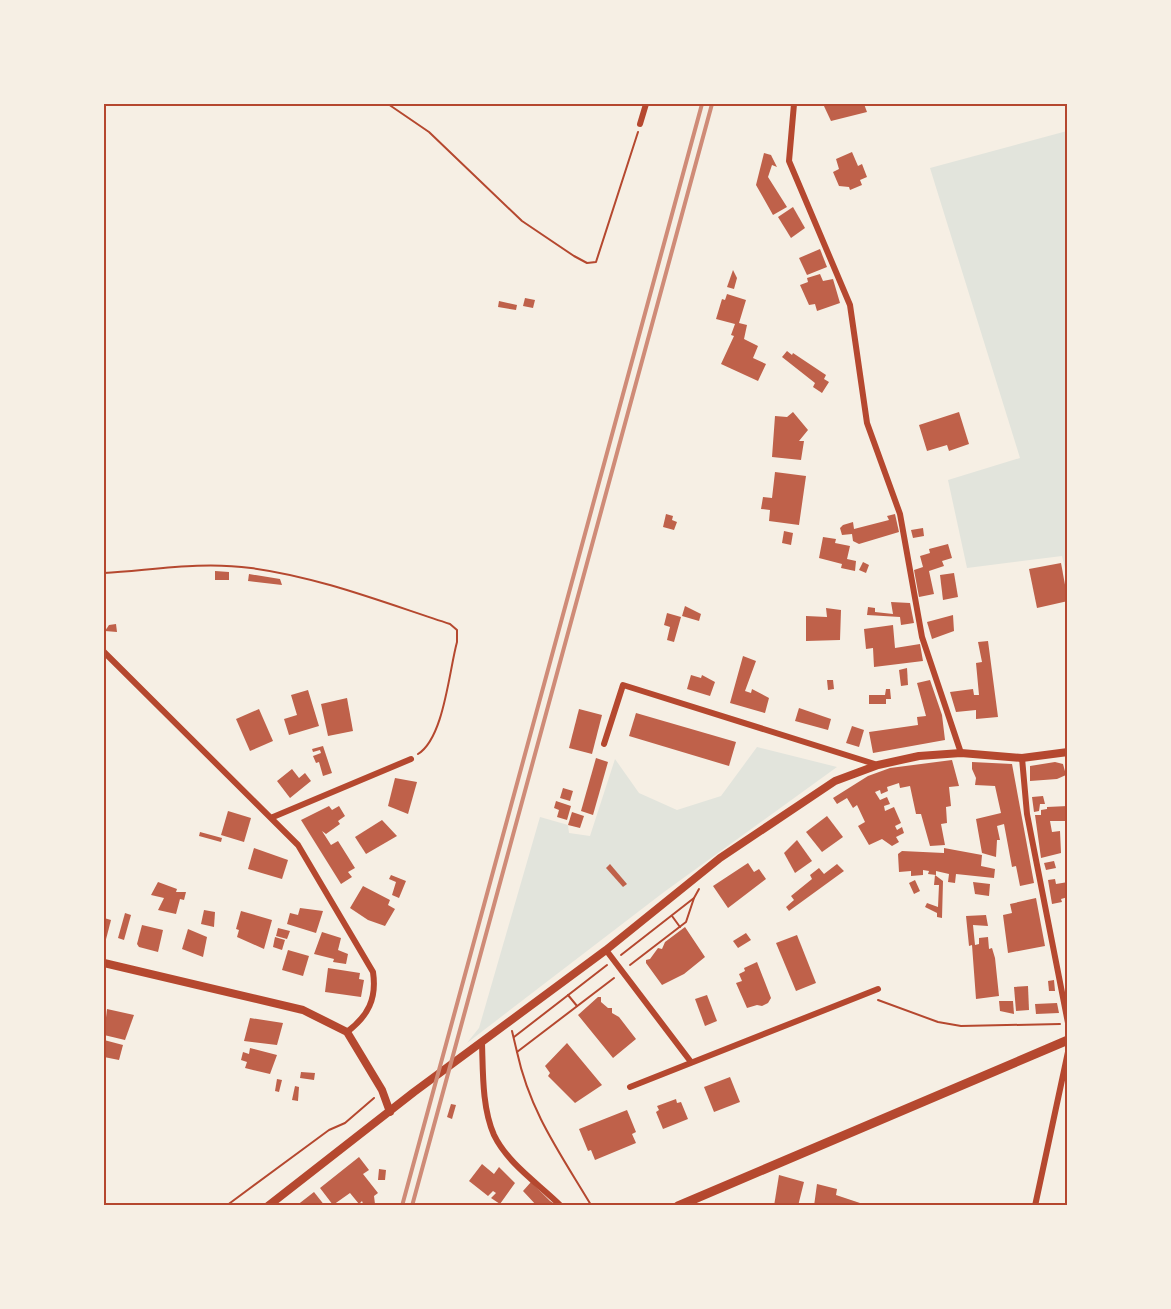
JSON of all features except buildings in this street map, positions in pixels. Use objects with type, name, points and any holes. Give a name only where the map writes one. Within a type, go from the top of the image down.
[{"type":"main road","points":[[678,1206],[1068,1040]]},
{"type":"street","points":[[640,124],[646,104]]},
{"type":"street","points":[[794,104],[789,161],[850,305],[867,423],[900,514],[922,637],[961,753]]},
{"type":"street","points":[[104,652],[273,817],[298,845],[373,972],[376,992],[360,1022],[347,1032]]},
{"type":"street","points":[[604,744],[623,685],[878,765]]},
{"type":"street","points":[[268,1206],[414,1092],[606,950],[720,858],[835,781],[878,765],[919,756],[961,753],[1022,758],[1068,752]]},
{"type":"street","points":[[1022,758],[1028,814],[1068,1023]]},
{"type":"street","points":[[273,817],[411,759]]},
{"type":"street","points":[[606,950],[691,1062]]},
{"type":"street","points":[[104,963],[303,1010],[347,1032],[382,1090],[390,1112]]},
{"type":"street","points":[[630,1087],[878,989]]},
{"type":"street","points":[[482,1043],[488,1111],[494,1135],[512,1160],[561,1206]]},
{"type":"street","points":[[1035,1206],[1068,1052]]},
{"type":"path","points":[[388,104],[429,132],[522,221],[549,242],[587,263],[596,262],[640,124]]},
{"type":"path","points":[[104,573],[194,565],[250,567],[306,578],[450,624],[457,630],[457,642],[440,718],[435,735],[423,751],[411,759]]},
{"type":"path","points":[[517,1052],[680,927],[689,918],[694,898]]},
{"type":"path","points":[[672,916],[680,927]]},
{"type":"path","points":[[568,995],[577,1006]]},
{"type":"path","points":[[864,995],[938,1022],[961,1026],[1068,1023]]},
{"type":"path","points":[[510,1022],[524,1086],[532,1104],[591,1205]]},
{"type":"path","points":[[226,1206],[329,1130],[345,1123],[382,1090]]},
{"type":"shaded area","points":[[1067,131],[1067,577],[1062,556],[967,568],[948,480],[1020,458],[930,168]]},
{"type":"shaded area","points":[[757,747],[837,767],[664,892],[467,1043],[479,1028],[540,817],[568,825],[569,833],[590,836],[615,759],[639,793],[677,810],[721,796]]},
{"type":"railway","points":[[402,1206],[702,104]]},
{"type":"railway","points":[[412,1206],[712,104]]}]
